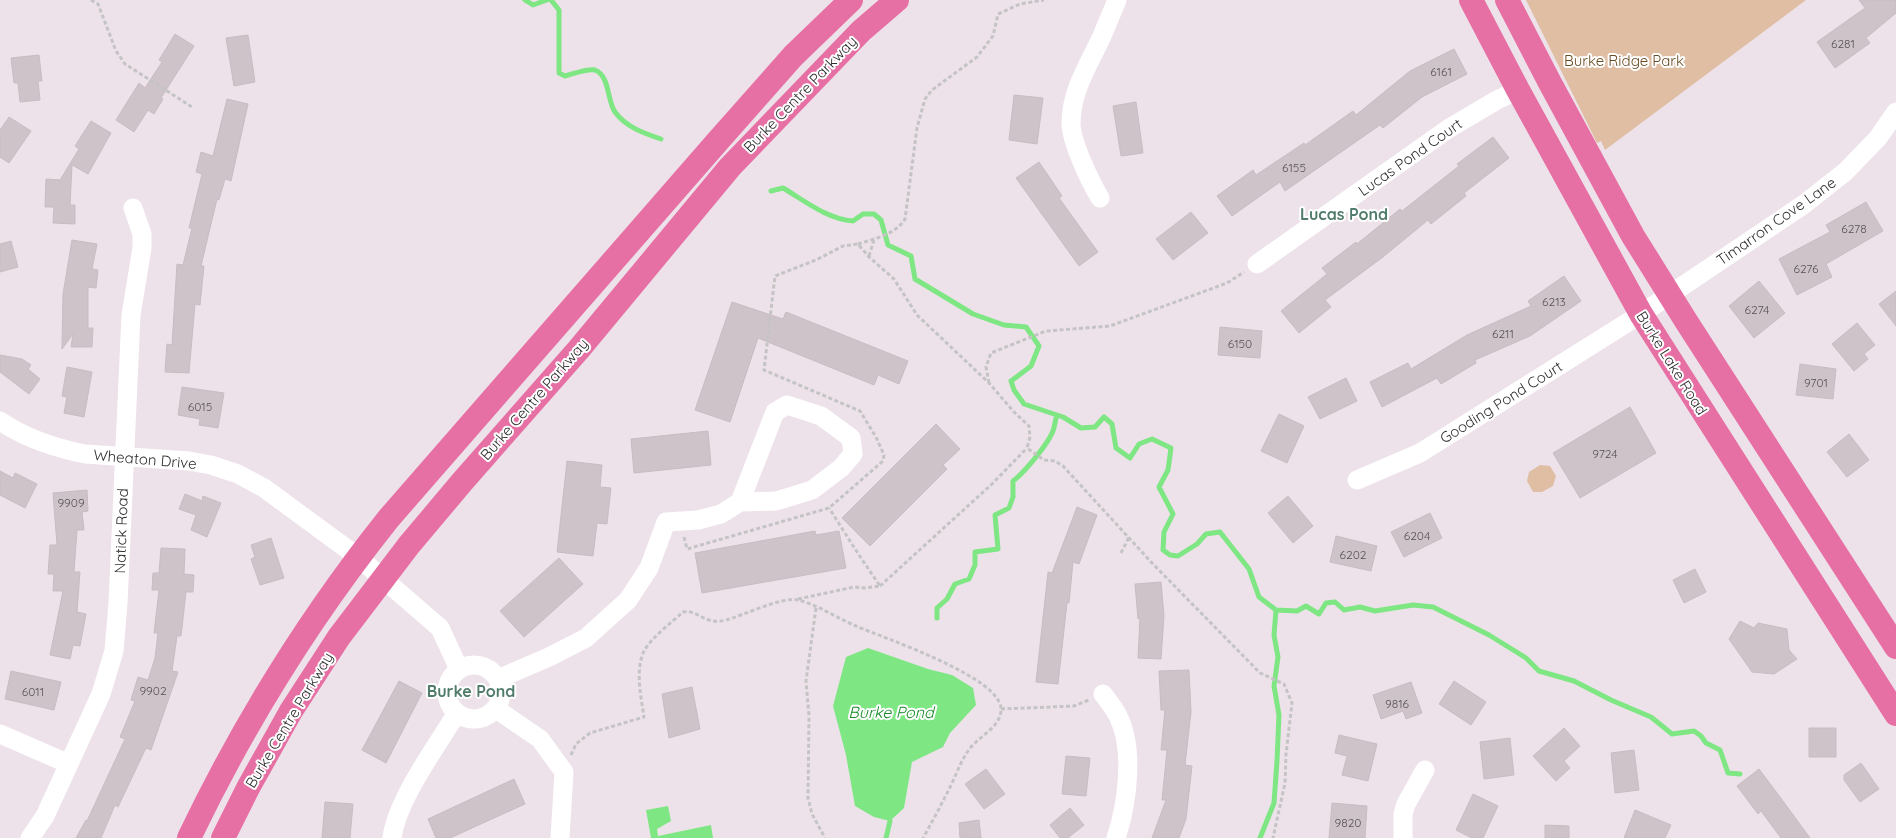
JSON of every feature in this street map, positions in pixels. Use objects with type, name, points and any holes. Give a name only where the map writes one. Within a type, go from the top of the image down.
[{"type":"main road","name":"Burke Centre Parkway","points":[[189,838],[241,736],[285,662],[358,557],[716,142],[793,56],[851,0]]},
{"type":"main road","name":"Burke Centre Parkway","points":[[224,838],[248,788],[291,712],[339,637],[383,577],[462,482],[579,349],[730,168],[861,31],[897,0]]},
{"type":"main road","name":"Burke Lake Road","points":[[1471,0],[1518,90],[1641,314],[1896,714]]},
{"type":"main road","points":[[1508,0],[1550,83],[1633,236],[1896,647]]},
{"type":"street","points":[[1100,198],[1088,178],[1070,124],[1075,95],[1086,64],[1102,36],[1117,0]]},
{"type":"street","name":"Lucas Pond Court","points":[[1257,264],[1448,130],[1493,102],[1518,90]]},
{"type":"street","name":"Timarron Cove Lane","points":[[1641,314],[1804,205],[1845,172],[1878,138],[1896,112]]},
{"type":"street","name":"Natick Road","points":[[30,838],[45,816],[101,694],[114,651],[118,603],[131,315],[142,248],[142,234],[133,208]]},
{"type":"street","name":"Gooding Pond Court","points":[[1357,480],[1420,453],[1641,314]]},
{"type":"street","points":[[498,679],[549,657],[586,638],[628,600],[649,568],[666,522],[698,520],[721,514],[740,502],[776,501],[812,490],[841,468],[853,454],[852,438],[821,416],[786,405],[774,412],[740,502]]},
{"type":"street","name":"Wheaton Drive","points":[[0,421],[20,433],[54,446],[85,454],[189,461],[212,465],[238,474],[264,488],[358,557],[440,628],[460,669]]},
{"type":"street","points":[[477,665],[485,667],[493,672],[498,679],[502,694],[496,709],[484,718],[470,720],[456,714],[447,699],[446,690],[448,682],[460,669],[477,665]]},
{"type":"street","points":[[1103,694],[1118,716],[1126,742],[1127,772],[1124,803],[1116,838]]},
{"type":"street","points":[[496,709],[540,739],[564,772],[560,838]]},
{"type":"street","points":[[392,838],[393,828],[404,800],[456,714]]},
{"type":"street","points":[[0,734],[69,764]]},
{"type":"street","points":[[1403,838],[1403,814],[1406,804],[1425,770]]},
{"type":"path","points":[[91,0],[98,4],[116,51],[126,64],[192,107]]},
{"type":"path","points":[[680,522],[687,549],[829,508],[883,461],[884,455],[876,437],[860,411],[764,370],[775,276],[816,260],[843,246],[874,240],[900,227],[905,219],[918,128],[925,99],[932,90],[977,57],[993,36],[998,14],[1020,4],[1044,0]]},
{"type":"path","points":[[869,257],[874,240]]},
{"type":"path","points":[[564,772],[576,744],[590,733],[644,717],[639,682],[644,652],[648,645],[683,612],[689,611],[705,620],[724,620],[768,605],[854,588],[880,586],[992,484],[1027,448],[1030,437],[1029,426],[989,383],[917,314],[894,279],[869,257],[858,244]]},
{"type":"path","points":[[989,383],[986,367],[991,353],[1046,331],[1110,326],[1226,283],[1257,264]]},
{"type":"path","points":[[1027,448],[1044,460],[1055,461],[1063,466],[1203,616],[1260,673],[1284,684],[1292,702],[1286,754],[1285,783],[1273,838]]},
{"type":"path","points":[[829,508],[880,586]]},
{"type":"path","points":[[1121,553],[1129,536]]},
{"type":"path","points":[[796,599],[967,674],[996,695],[1001,704],[998,722],[968,749],[923,838]]},
{"type":"path","points":[[816,608],[806,681],[809,716],[808,798],[812,814],[825,838]]},
{"type":"path","points":[[1001,709],[1074,706],[1103,694]]},
{"type":"green space","name":"Burke Ridge Park","points":[[1526,0],[1806,0],[1605,150],[1601,141],[1597,143]]},
{"type":"green space","points":[[1540,465],[1550,466],[1556,476],[1553,486],[1542,492],[1533,492],[1527,481],[1529,472]]},
{"type":"water","name":"Burke Pond","points":[[868,648],[928,669],[952,675],[973,688],[976,705],[950,733],[943,747],[912,762],[904,808],[890,821],[874,817],[855,806],[846,755],[833,706],[846,657]]},
{"type":"water","points":[[668,806],[671,821],[657,829],[658,836],[711,825],[713,838],[651,838],[646,810]]},
{"type":"building","points":[[1859,0],[1896,0],[1896,13],[1866,38],[1870,43],[1835,68],[1817,42],[1865,8]]},
{"type":"building","points":[[175,34],[194,46],[161,98],[163,99],[154,114],[148,110],[134,132],[116,120],[139,83],[145,88],[162,62],[159,60]]},
{"type":"building","points":[[248,35],[255,82],[234,86],[226,38]]},
{"type":"building","points":[[1454,49],[1467,74],[1422,97],[1383,128],[1380,125],[1285,191],[1280,182],[1232,216],[1217,196],[1253,170],[1256,175],[1304,143],[1305,145],[1353,111],[1356,115],[1410,71]]},
{"type":"building","points":[[39,55],[42,81],[38,81],[40,100],[20,102],[18,83],[14,83],[11,58]]},
{"type":"building","points":[[1014,95],[1043,98],[1037,144],[1009,140]]},
{"type":"building","points":[[227,99],[248,104],[231,181],[225,179],[219,200],[217,199],[201,266],[204,266],[200,305],[195,304],[189,373],[165,372],[167,344],[172,345],[177,264],[183,265],[192,228],[189,228],[202,174],[196,172],[201,152],[213,156]]},
{"type":"building","points":[[1136,102],[1143,153],[1121,156],[1113,106]]},
{"type":"building","points":[[9,117],[31,131],[9,163],[0,157],[0,130]]},
{"type":"building","points":[[91,121],[111,133],[88,174],[72,165],[70,205],[75,205],[75,224],[53,223],[54,207],[45,207],[46,179],[60,180],[79,149],[75,146]]},
{"type":"building","points":[[1493,137],[1509,158],[1464,193],[1466,196],[1431,224],[1428,220],[1383,257],[1325,300],[1331,307],[1299,333],[1281,311],[1327,274],[1322,268],[1356,242],[1357,244],[1400,209],[1402,211],[1459,166],[1457,164]]},
{"type":"building","points":[[1039,162],[1062,196],[1059,198],[1098,252],[1079,266],[1016,178]]},
{"type":"building","points":[[1866,202],[1883,231],[1826,264],[1832,277],[1797,295],[1779,259],[1830,232],[1826,225]]},
{"type":"building","points":[[1191,212],[1208,233],[1173,260],[1156,239]]},
{"type":"building","points":[[72,240],[97,244],[92,269],[98,270],[96,288],[88,287],[88,328],[93,328],[92,347],[71,347],[73,334],[62,349],[63,294]]},
{"type":"building","points":[[11,241],[18,267],[0,272],[0,244]]},
{"type":"building","points":[[1564,276],[1581,301],[1530,336],[1475,360],[1476,363],[1441,384],[1437,378],[1382,407],[1370,382],[1408,363],[1411,369],[1467,335],[1531,306],[1528,301]]},
{"type":"building","points":[[1759,281],[1785,313],[1754,338],[1729,306]]},
{"type":"building","points":[[1896,291],[1896,326],[1879,304]]},
{"type":"building","points":[[732,302],[783,319],[786,312],[908,361],[899,384],[878,375],[874,385],[758,338],[730,422],[695,410]]},
{"type":"building","points":[[1857,323],[1875,345],[1864,354],[1868,359],[1854,371],[1832,344]]},
{"type":"building","points":[[1220,327],[1262,331],[1260,358],[1218,355]]},
{"type":"building","points":[[0,355],[22,359],[31,365],[28,369],[40,379],[29,394],[0,372]]},
{"type":"building","points":[[1800,364],[1836,369],[1833,399],[1796,395]]},
{"type":"building","points":[[67,367],[92,372],[84,417],[64,413],[67,397],[62,396]]},
{"type":"building","points":[[1346,378],[1357,401],[1320,419],[1308,397]]},
{"type":"building","points":[[182,387],[224,393],[218,428],[199,425],[200,419],[178,415]]},
{"type":"building","points":[[1630,407],[1656,453],[1580,498],[1553,453]]},
{"type":"building","points":[[1279,414],[1304,426],[1287,463],[1261,451]]},
{"type":"building","points":[[936,424],[960,449],[943,465],[947,469],[870,546],[842,518]]},
{"type":"building","points":[[708,431],[711,465],[634,473],[631,439]]},
{"type":"building","points":[[1849,434],[1869,460],[1847,477],[1827,452]]},
{"type":"building","points":[[567,461],[602,465],[600,487],[611,488],[607,524],[597,523],[593,556],[557,552]]},
{"type":"building","points":[[0,471],[13,478],[15,473],[37,484],[25,508],[0,495]]},
{"type":"building","points":[[87,490],[88,511],[82,512],[84,530],[77,530],[74,572],[80,572],[77,612],[86,614],[80,646],[73,645],[70,659],[50,655],[63,591],[53,591],[54,574],[48,574],[50,545],[57,545],[53,493]]},
{"type":"building","points":[[185,494],[202,501],[203,496],[221,503],[207,537],[191,530],[196,515],[179,509]]},
{"type":"building","points":[[1288,496],[1313,526],[1293,543],[1268,513]]},
{"type":"building","points":[[1077,507],[1097,515],[1079,564],[1073,562],[1058,684],[1036,682],[1048,572],[1052,573]]},
{"type":"building","points":[[1430,513],[1442,538],[1404,557],[1391,532]]},
{"type":"building","points":[[815,531],[816,535],[839,531],[846,568],[702,593],[695,553]]},
{"type":"building","points":[[1336,536],[1377,546],[1371,571],[1330,562]]},
{"type":"building","points":[[271,538],[284,578],[260,585],[251,559],[255,557],[251,545]]},
{"type":"building","points":[[161,548],[185,549],[184,574],[194,575],[193,592],[186,592],[181,636],[177,636],[172,671],[178,672],[151,750],[146,748],[118,807],[115,805],[101,838],[76,838],[87,821],[125,739],[120,737],[135,701],[131,700],[138,677],[148,680],[155,658],[158,633],[154,633],[159,590],[152,590],[153,573],[159,573]]},
{"type":"building","points":[[559,558],[583,584],[524,637],[500,611]]},
{"type":"building","points":[[1695,569],[1706,592],[1684,603],[1673,580]]},
{"type":"building","points":[[1161,582],[1164,616],[1161,659],[1138,658],[1140,618],[1138,619],[1135,584]]},
{"type":"building","points":[[1740,621],[1754,628],[1758,623],[1787,629],[1789,650],[1797,659],[1774,674],[1752,672],[1729,639]]},
{"type":"building","points":[[1189,670],[1191,712],[1185,765],[1192,766],[1186,819],[1179,838],[1152,838],[1166,800],[1162,800],[1167,750],[1161,750],[1165,710],[1161,710],[1159,671]]},
{"type":"building","points":[[11,671],[61,682],[54,710],[5,699]]},
{"type":"building","points":[[399,681],[422,693],[386,763],[362,750]]},
{"type":"building","points":[[1454,681],[1486,702],[1471,725],[1439,704]]},
{"type":"building","points":[[1411,682],[1422,713],[1406,719],[1403,711],[1381,719],[1373,695]]},
{"type":"building","points":[[692,687],[700,729],[669,738],[662,694]]},
{"type":"building","points":[[1564,728],[1580,746],[1564,761],[1570,768],[1556,781],[1533,756]]},
{"type":"building","points":[[1809,728],[1836,728],[1836,757],[1809,757]]},
{"type":"building","points":[[1339,735],[1377,744],[1368,781],[1342,775],[1347,756],[1335,753]]},
{"type":"building","points":[[1510,738],[1514,775],[1484,779],[1480,742]]},
{"type":"building","points":[[1634,750],[1639,790],[1615,793],[1611,753]]},
{"type":"building","points":[[1066,756],[1090,758],[1086,796],[1062,794]]},
{"type":"building","points":[[1861,763],[1879,789],[1860,802],[1844,780],[1844,775]]},
{"type":"building","points":[[986,769],[1005,794],[984,809],[965,784]]},
{"type":"building","points":[[1759,769],[1810,838],[1781,838],[1761,811],[1758,814],[1737,786]]},
{"type":"building","points":[[514,779],[525,804],[450,838],[436,838],[428,819]]},
{"type":"building","points":[[1473,794],[1498,806],[1483,838],[1472,838],[1456,830]]},
{"type":"building","points":[[325,802],[353,804],[350,838],[322,838]]},
{"type":"building","points":[[1332,803],[1367,806],[1365,838],[1329,838]]},
{"type":"building","points":[[1070,808],[1084,825],[1068,838],[1060,838],[1050,825]]},
{"type":"building","points":[[1635,810],[1671,825],[1665,838],[1624,838]]},
{"type":"building","points":[[979,820],[981,838],[960,838],[959,823]]},
{"type":"building","points":[[1545,825],[1569,826],[1569,838],[1545,838]]},
{"type":"waterway","points":[[525,0],[533,5],[547,0]]},
{"type":"waterway","points":[[551,0],[559,10],[559,73],[565,76],[585,70],[595,70],[600,73],[606,83],[612,107],[619,117],[635,129],[661,139]]},
{"type":"waterway","points":[[771,191],[783,188],[816,209],[843,220],[853,221],[863,214],[874,214],[881,220],[888,245],[911,256],[915,279],[973,314],[1004,325],[1026,327],[1039,346],[1031,366],[1011,381],[1014,390],[1024,404],[1063,417],[1081,428],[1095,427],[1104,417],[1112,424],[1116,448],[1130,458],[1139,444],[1152,439],[1171,448],[1168,470],[1159,487],[1173,514],[1164,532],[1163,550],[1170,555],[1178,556],[1197,544],[1206,534],[1220,532],[1249,569],[1259,597],[1276,610],[1297,611],[1306,606],[1319,614],[1326,603],[1335,602],[1344,610],[1360,607],[1375,611],[1413,605],[1433,607],[1489,635],[1526,658],[1539,671],[1574,681],[1611,700],[1651,717],[1672,734],[1694,731],[1706,743],[1720,750],[1728,773],[1740,774]]},
{"type":"waterway","points":[[937,618],[937,608],[947,599],[955,584],[969,579],[975,565],[975,552],[998,549],[995,515],[1009,508],[1013,497],[1013,481],[1029,465],[1046,443],[1053,431],[1057,415]]},
{"type":"waterway","points":[[1260,838],[1274,803],[1277,761],[1279,715],[1274,686],[1278,657],[1274,635],[1276,610]]},
{"type":"waterway","points":[[886,838],[890,821]]},
{"type":"district","name":"Lucas Pond","points":[[1344,214]]},
{"type":"district","name":"Burke Pond","points":[[471,691]]}]
